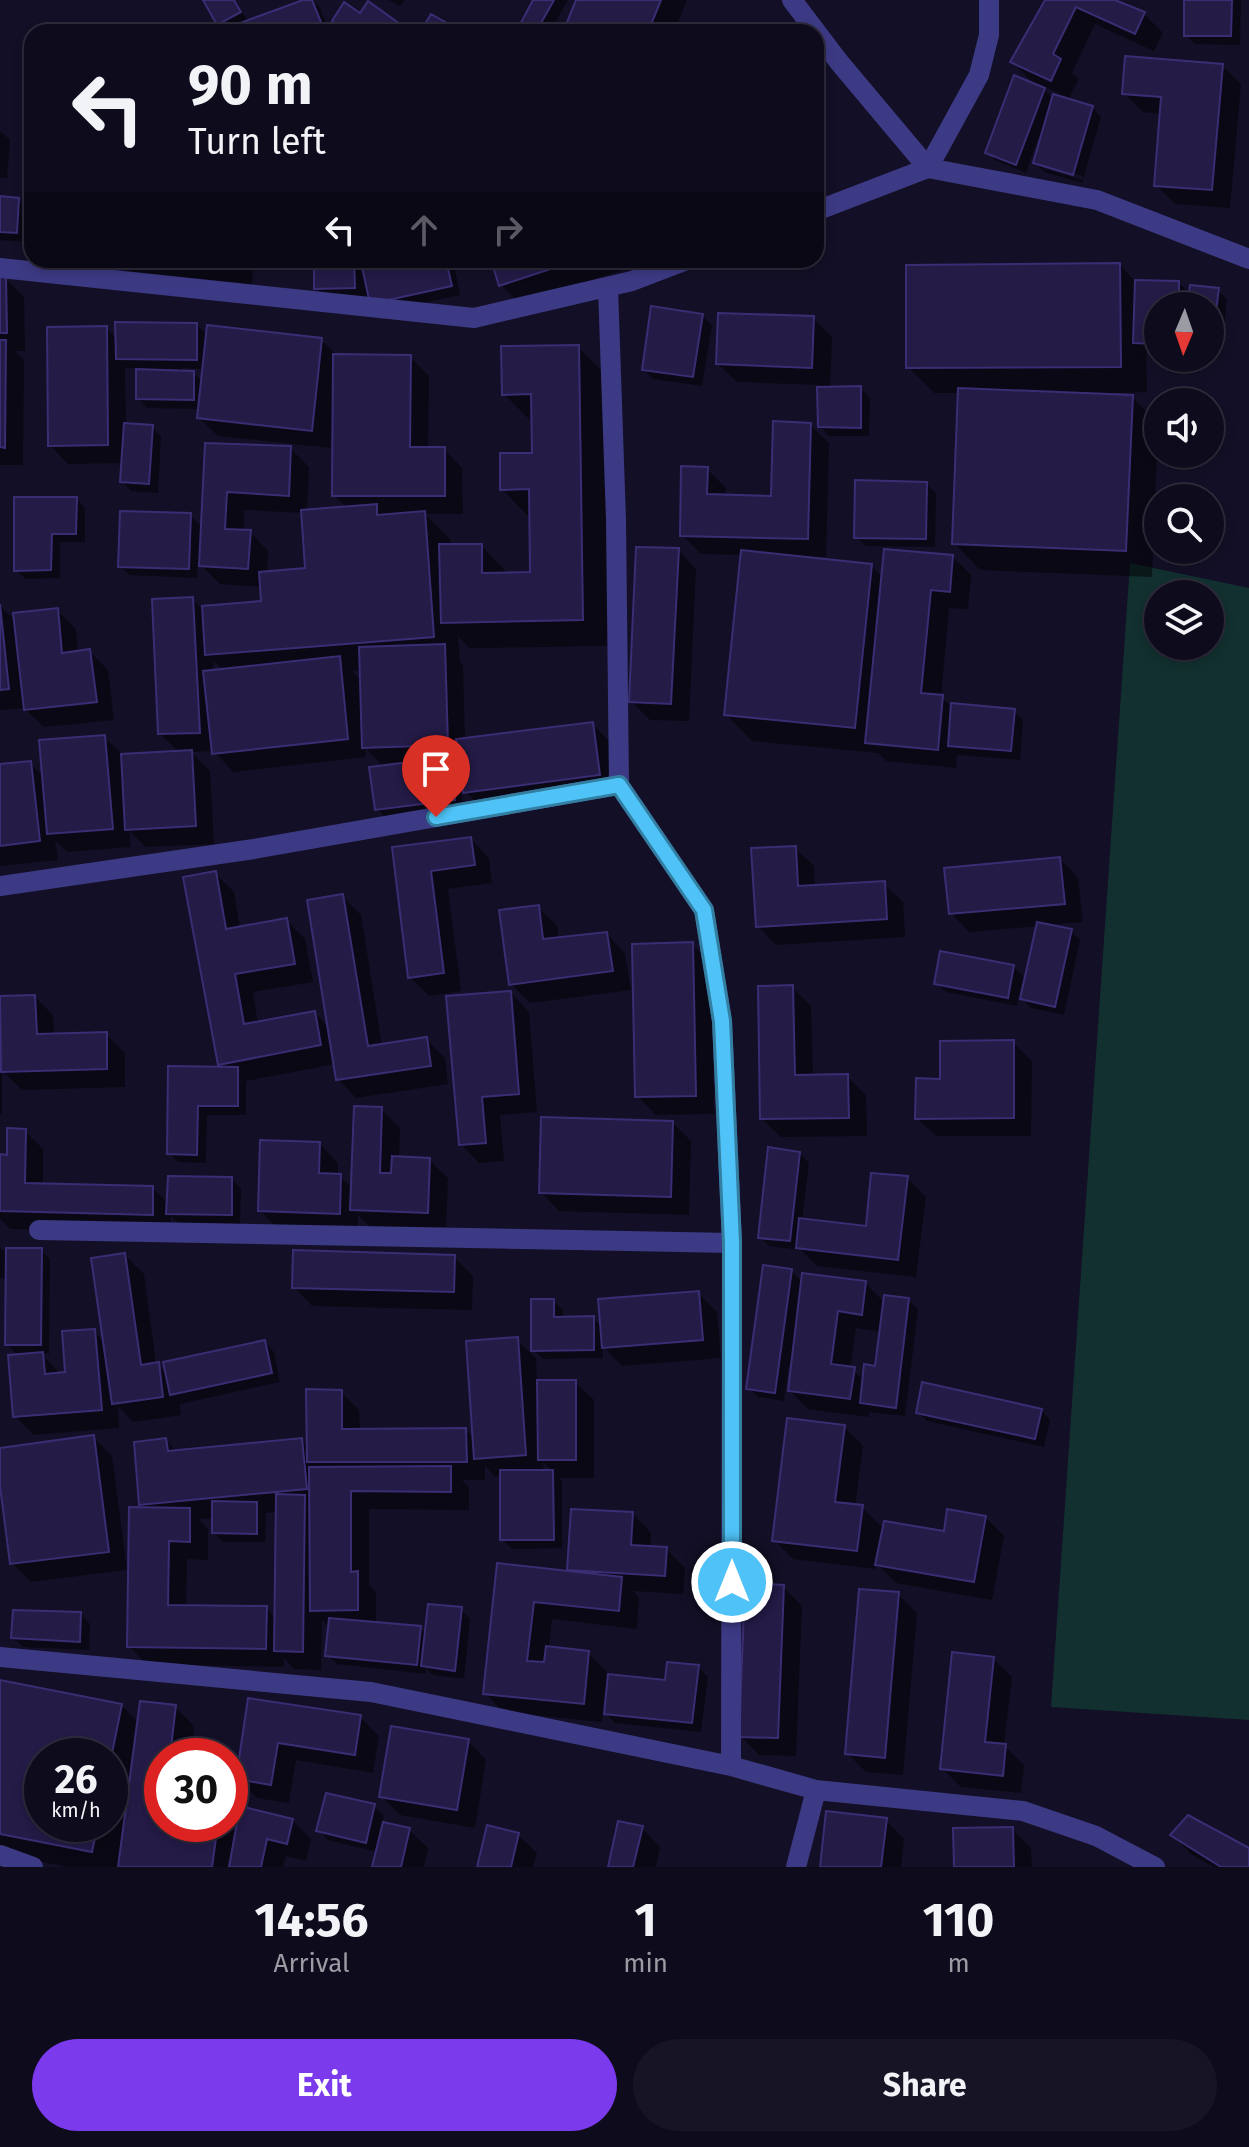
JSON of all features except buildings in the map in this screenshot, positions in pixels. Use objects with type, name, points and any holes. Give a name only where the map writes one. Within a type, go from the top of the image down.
[{"type":"street","points":[[792,0],[810,24]]},
{"type":"street","points":[[928,168],[979,75],[989,35],[989,0]]},
{"type":"street","points":[[824,42],[928,168]]},
{"type":"street","points":[[824,208],[928,168],[1097,200],[1249,259]]},
{"type":"street","points":[[0,268],[474,318],[632,281],[666,268]]},
{"type":"street","points":[[608,287],[616,520],[619,785],[704,910],[722,1021],[732,1243],[731,1766]]},
{"type":"street","points":[[0,886],[254,849],[619,785]]},
{"type":"street","points":[[39,1230],[732,1243]]},
{"type":"street","points":[[0,1657],[371,1692],[731,1766],[816,1790],[1023,1811],[1096,1836],[1155,1867]]},
{"type":"street","points":[[796,1867],[816,1790]]},
{"type":"street","points":[[0,1855],[33,1867]]},
{"type":"green space","points":[[1130,563],[1211,580],[1144,580],[1144,660],[1224,660],[1224,583],[1249,588],[1249,1720],[1051,1707]]},
{"type":"route","points":[[436,817],[619,785],[704,910],[722,1021],[732,1243],[732,1582]]}]
